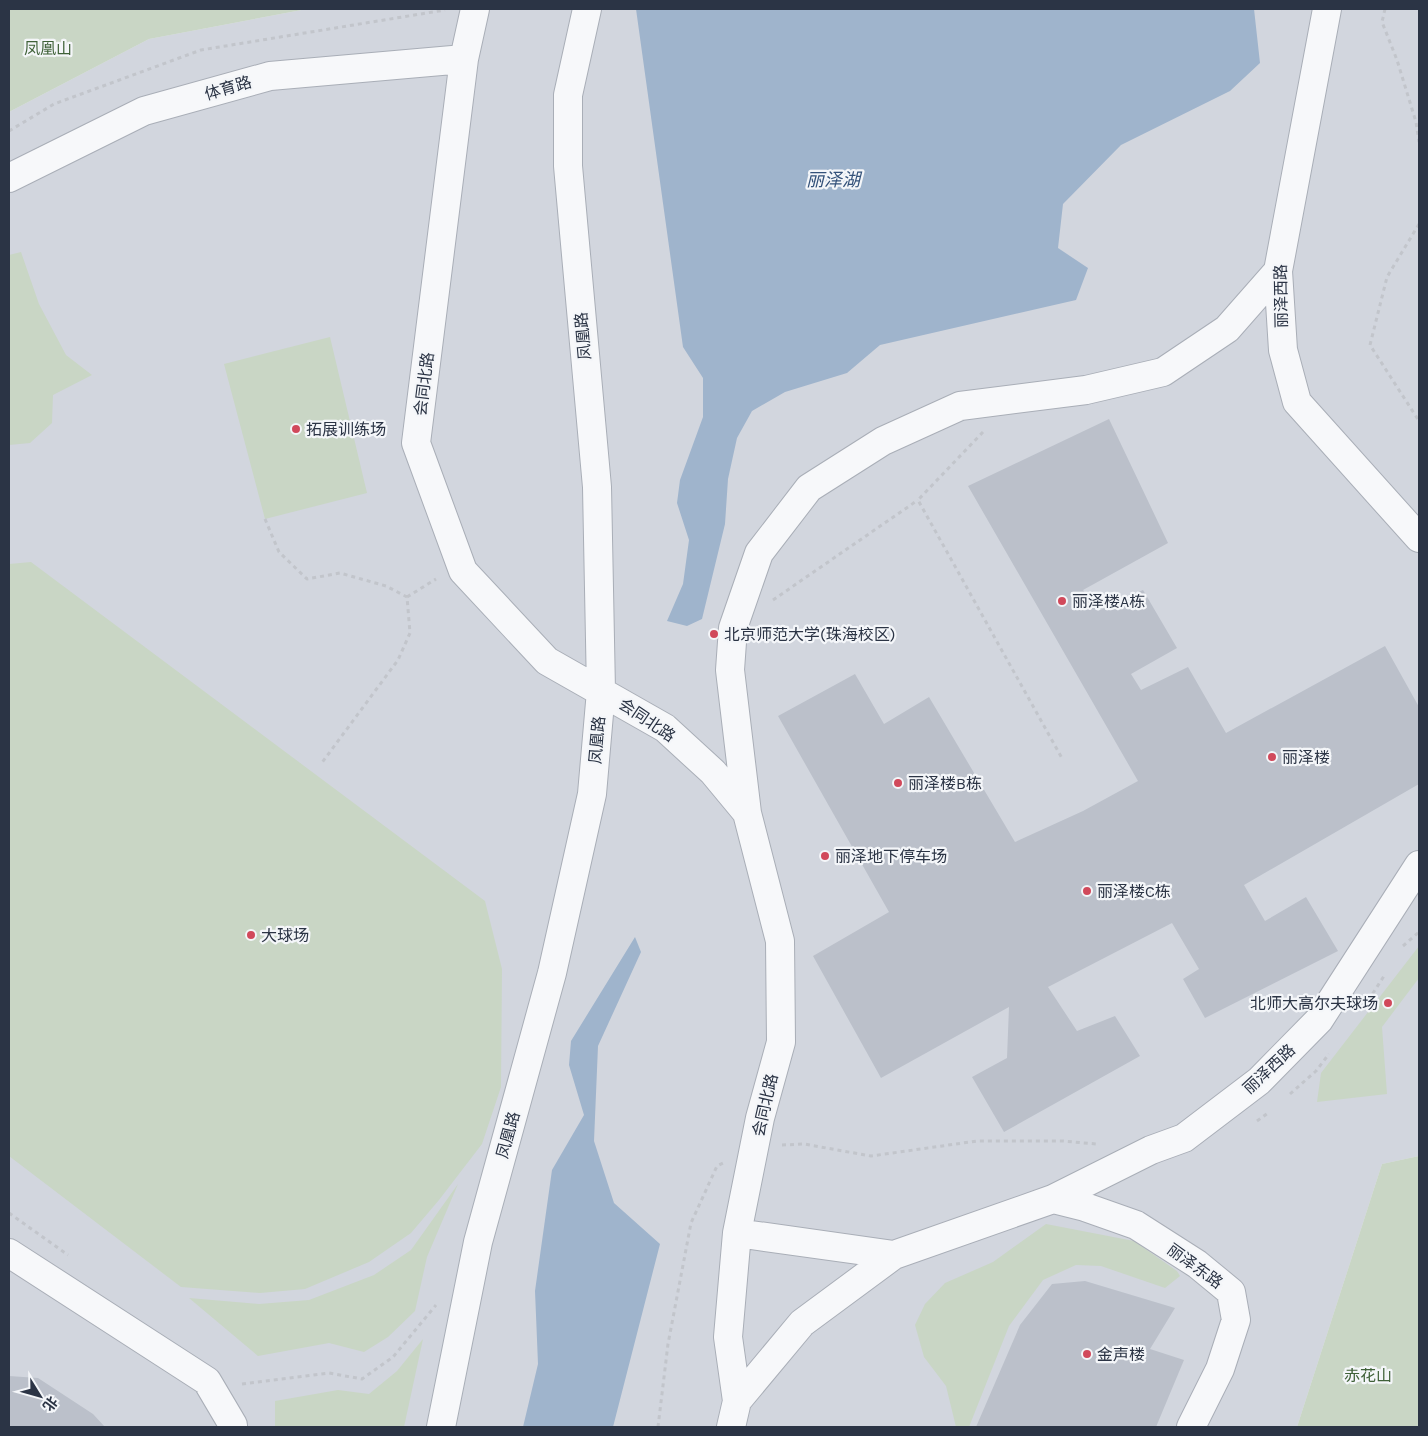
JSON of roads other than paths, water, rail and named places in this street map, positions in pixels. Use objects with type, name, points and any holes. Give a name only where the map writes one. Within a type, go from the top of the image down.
[{"type":"street","name":"会同北路","points":[[475,9],[464,59],[416,443],[463,571],[547,660],[665,728],[713,772],[747,813],[780,941],[781,1042],[760,1118],[756,1146],[737,1233],[728,1337],[736,1401],[731,1427]]},
{"type":"street","name":"凤凰路","points":[[441,1427],[478,1242],[552,973],[592,794],[601,691],[596,487],[568,166],[568,95],[587,9]]},
{"type":"street","name":"丽泽西路","points":[[1328,9],[1278,271],[1282,350],[1297,402],[1419,538]]},
{"type":"street","name":"体育路","points":[[9,178],[144,111],[270,76],[464,59]]},
{"type":"street","points":[[747,813],[730,670],[733,628],[759,553],[809,488],[883,441],[960,406],[1086,390],[1163,372],[1227,329],[1278,271]]},
{"type":"street","name":"丽泽西路","points":[[894,1255],[1053,1199],[1151,1150],[1184,1138],[1259,1082],[1319,1020],[1419,865]]},
{"type":"street","name":"丽泽东路","points":[[1053,1199],[1085,1207],[1136,1225],[1197,1264],[1231,1292],[1236,1320],[1220,1369],[1190,1427]]},
{"type":"street","points":[[737,1233],[894,1255]]},
{"type":"street","points":[[9,1253],[207,1381],[233,1427]]},
{"type":"street","points":[[736,1401],[802,1323],[894,1255]]},
{"type":"water","name":"丽泽湖","points":[[636,9],[1254,9],[1260,63],[1230,91],[1121,145],[1063,204],[1058,248],[1088,268],[1076,300],[880,345],[847,373],[785,392],[752,411],[737,438],[728,479],[725,524],[702,619],[687,626],[667,621],[683,584],[689,540],[677,503],[680,480],[703,417],[703,378],[683,347]]},
{"type":"water","points":[[635,937],[641,952],[598,1046],[594,1141],[614,1203],[660,1244],[613,1427],[523,1427],[538,1364],[535,1291],[552,1170],[584,1115],[569,1065],[571,1041]]},
{"type":"place","name":"拓展训练场","points":[[296,429]]},
{"type":"place","name":"丽泽楼A栋","points":[[1062,601]]},
{"type":"place","name":"北京师范大学(珠海校区)","points":[[714,634]]},
{"type":"place","name":"丽泽楼","points":[[1272,757]]},
{"type":"place","name":"丽泽楼B栋","points":[[898,783]]},
{"type":"place","name":"丽泽地下停车场","points":[[825,856]]},
{"type":"place","name":"丽泽楼C栋","points":[[1087,891]]},
{"type":"place","name":"大球场","points":[[251,935]]},
{"type":"place","name":"北师大高尔夫球场","points":[[1388,1003]]},
{"type":"place","name":"金声楼","points":[[1087,1354]]},
{"type":"park label","name":"凤凰山","points":[[48,48]]},
{"type":"park label","name":"赤花山","points":[[1368,1375]]}]
